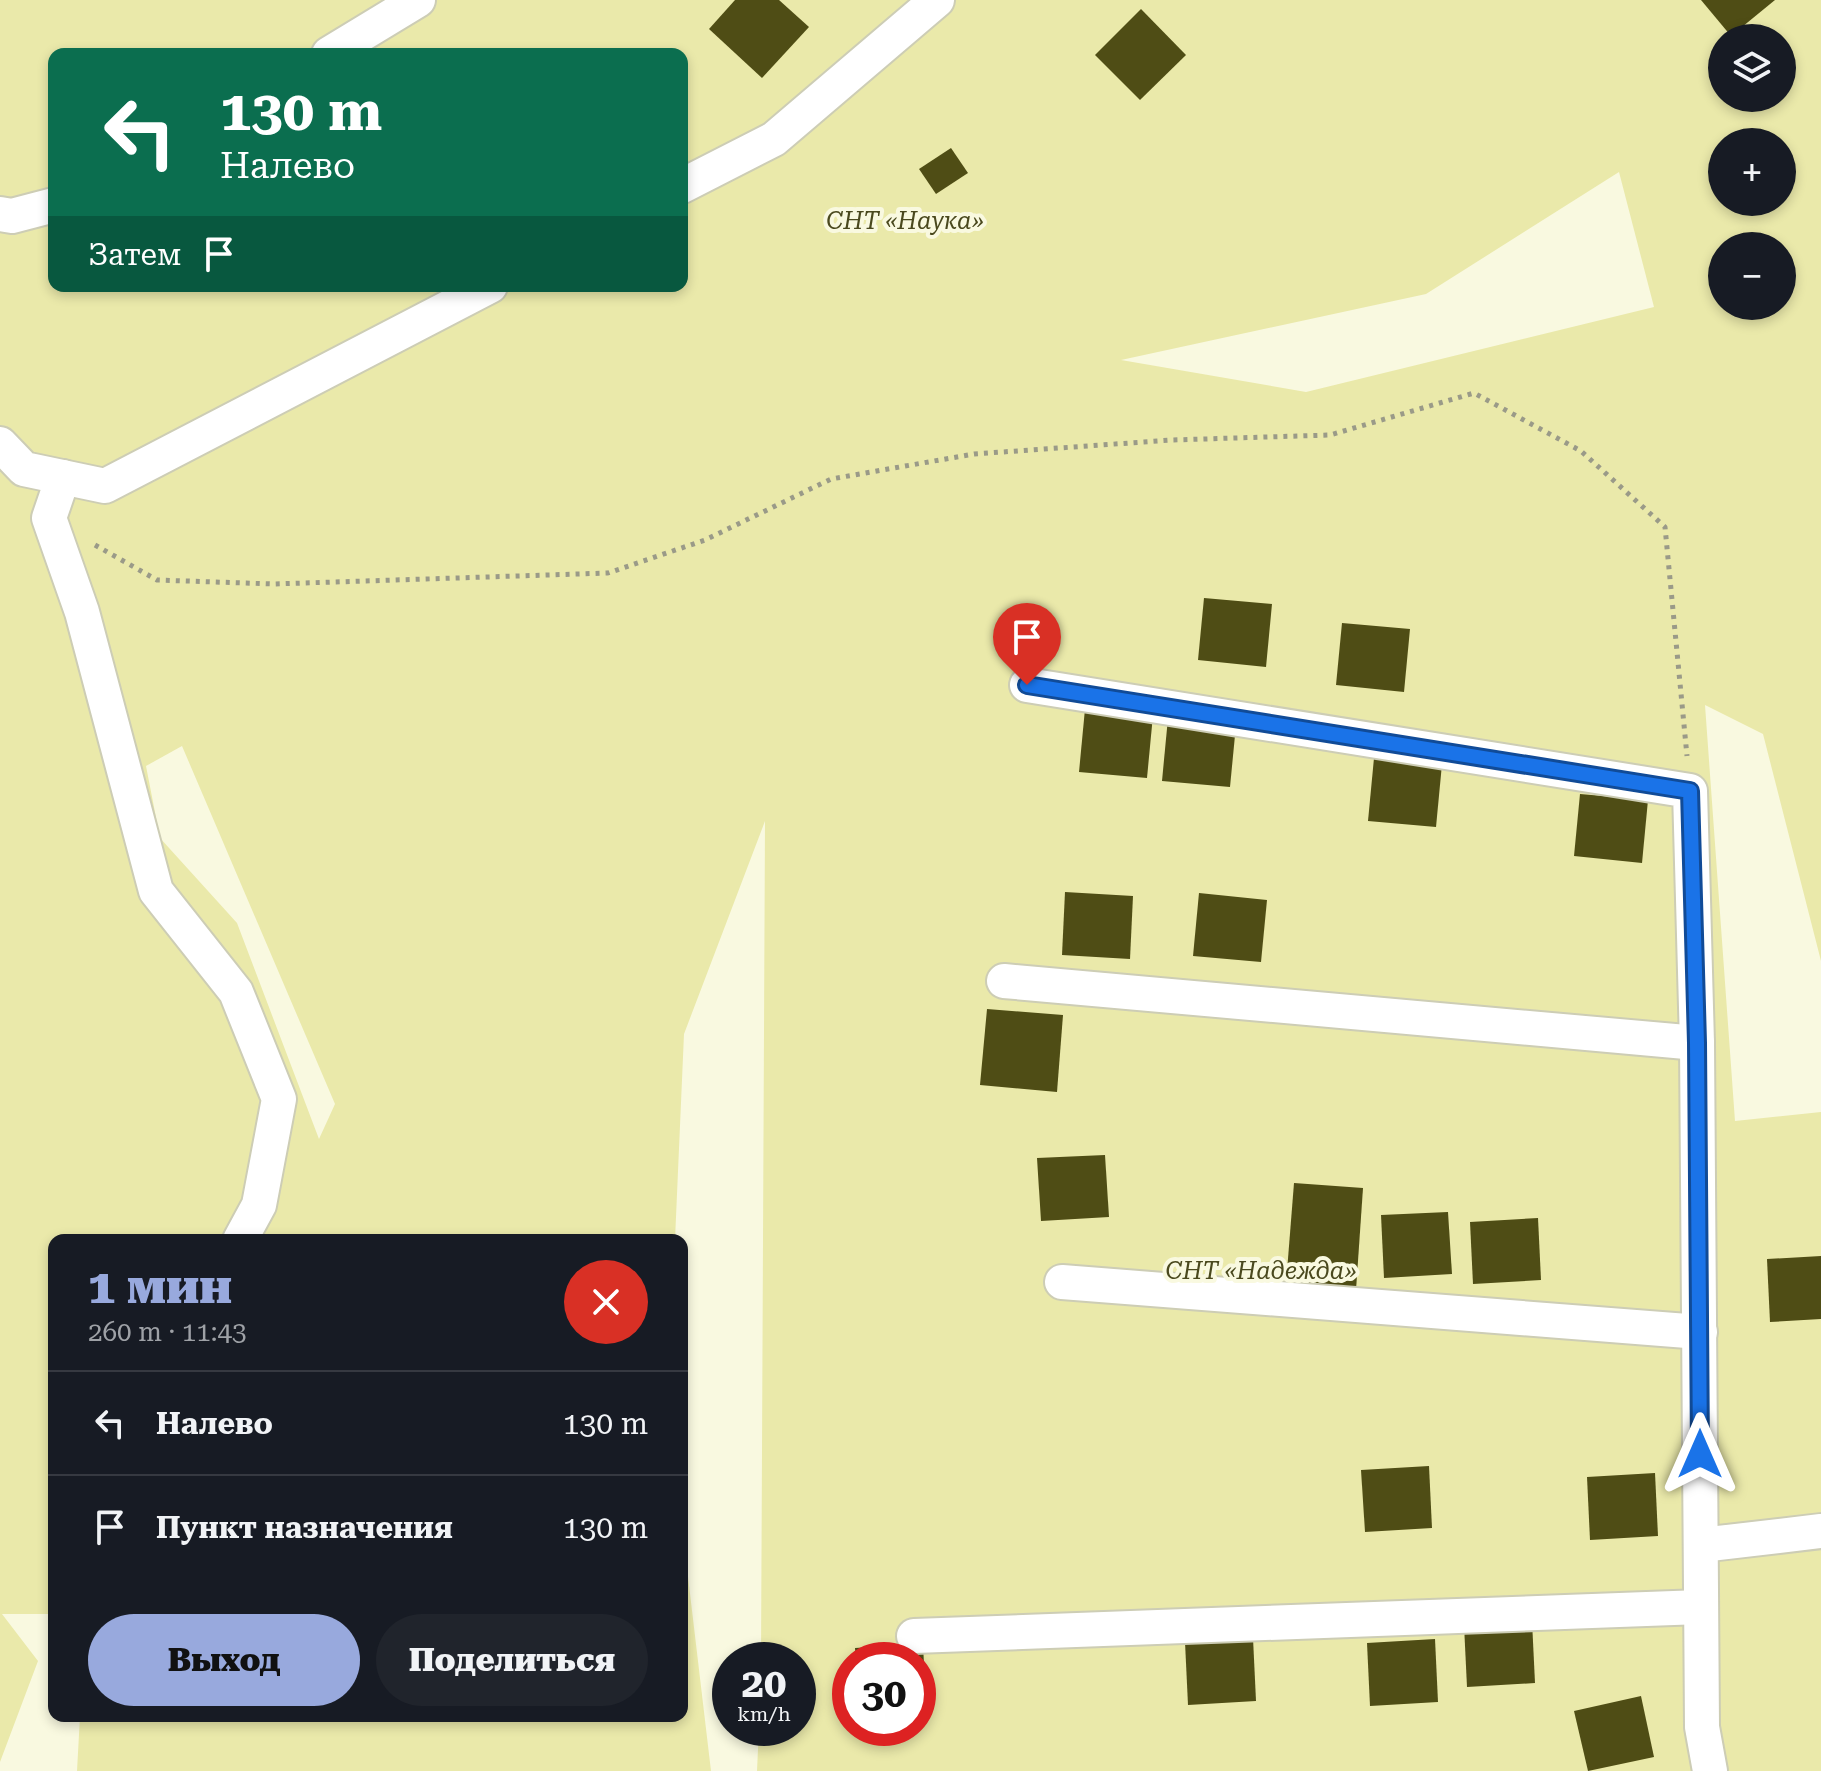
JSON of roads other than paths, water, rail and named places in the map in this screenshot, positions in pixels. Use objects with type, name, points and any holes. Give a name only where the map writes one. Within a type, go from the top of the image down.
[{"type":"street","points":[[339,48],[418,0]]},
{"type":"street","points":[[688,183],[774,139],[937,0]]},
{"type":"street","points":[[0,214],[12,216],[48,207]]},
{"type":"street","points":[[0,444],[24,469],[105,486],[478,292]]},
{"type":"street","points":[[63,477],[49,518],[82,612],[156,891],[236,992],[279,1099],[259,1205],[243,1234]]},
{"type":"street","points":[[1027,685],[1690,791],[1697,1043],[1702,1727],[1710,1771]]},
{"type":"street","points":[[1004,981],[1697,1043]]},
{"type":"street","points":[[1062,1282],[1700,1332]]},
{"type":"street","points":[[1701,1545],[1821,1531]]},
{"type":"street","points":[[914,1636],[1701,1607]]},
{"type":"park label","name":"СНТ «Наука»","points":[[905,221]]},
{"type":"park label","name":"СНТ «Надежда»","points":[[1261,1271]]}]
